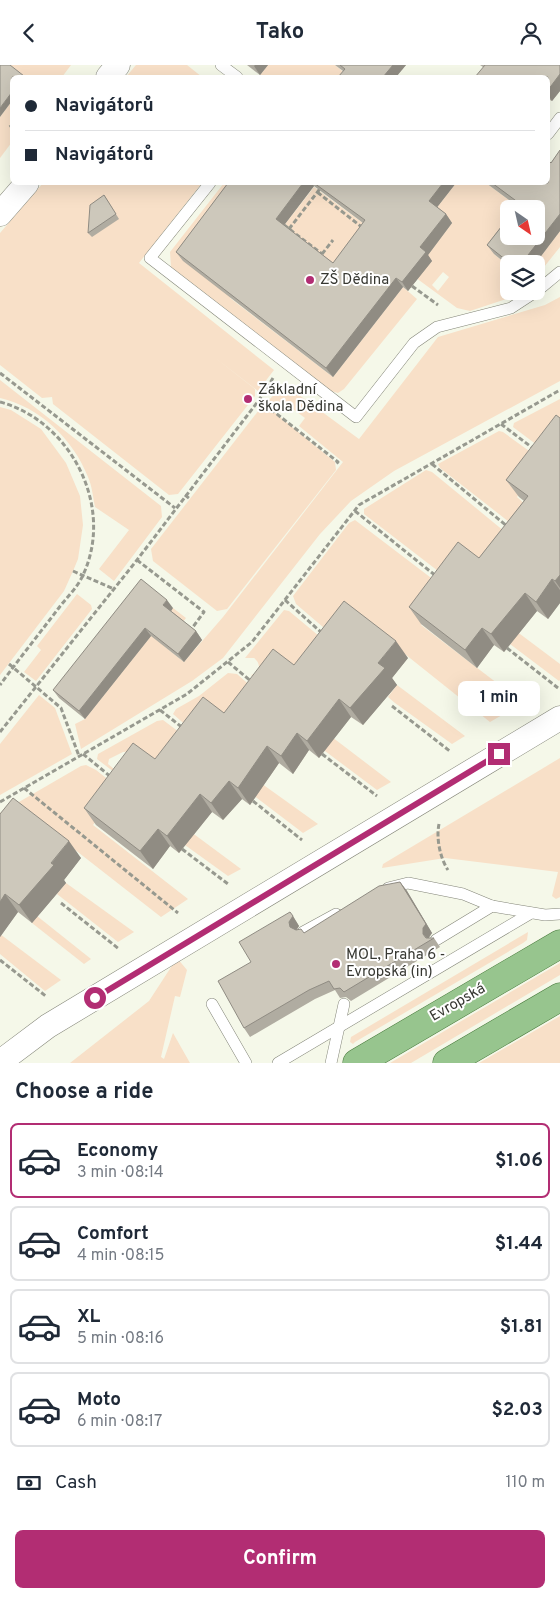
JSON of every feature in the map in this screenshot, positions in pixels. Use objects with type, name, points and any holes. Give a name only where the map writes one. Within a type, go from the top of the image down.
[{"type":"main road","name":"Evropská","points":[[357,1063],[560,944]]},
{"type":"main road","points":[[447,1063],[560,997]]},
{"type":"street","points":[[110,75],[118,65]]},
{"type":"street","points":[[0,214],[25,185]]},
{"type":"street","points":[[0,1062],[48,1026],[560,718]]},
{"type":"lane","points":[[222,65],[234,75]]},
{"type":"lane","points":[[550,132],[560,118]]},
{"type":"lane","points":[[208,185],[150,258],[356,417],[414,343],[436,327],[511,308],[537,291],[560,272]]},
{"type":"lane","points":[[380,889],[408,883],[463,894],[492,906],[545,915],[560,914]]},
{"type":"lane","points":[[436,940],[492,906]]},
{"type":"lane","points":[[303,932],[346,908]]},
{"type":"lane","points":[[278,1063],[531,913]]},
{"type":"lane","points":[[212,1005],[246,1063]]},
{"type":"lane","points":[[331,1063],[344,1005]]},
{"type":"path","points":[[289,229],[318,191],[367,231]]},
{"type":"path","points":[[284,225],[321,255],[333,240]]},
{"type":"path","points":[[412,286],[445,310],[450,324]]},
{"type":"path","points":[[0,373],[175,508]]},
{"type":"path","points":[[0,732],[137,560],[259,400],[274,376]]},
{"type":"path","points":[[0,802],[187,694],[252,642],[360,505],[560,390]]},
{"type":"path","points":[[259,400],[338,462],[335,465]]},
{"type":"path","points":[[0,402],[17,406],[48,427],[68,449],[82,471],[91,497],[95,528],[83,576],[0,685]]},
{"type":"path","points":[[501,424],[540,453]]},
{"type":"path","points":[[432,464],[514,531]]},
{"type":"path","points":[[185,495],[190,499]]},
{"type":"path","points":[[354,511],[442,581]]},
{"type":"path","points":[[137,560],[204,612],[190,631]]},
{"type":"path","points":[[74,571],[114,589]]},
{"type":"path","points":[[285,600],[328,638]]},
{"type":"path","points":[[507,648],[558,688]]},
{"type":"path","points":[[228,661],[258,686]]},
{"type":"path","points":[[9,663],[60,708],[81,755],[118,783]]},
{"type":"path","points":[[392,706],[451,752]]},
{"type":"path","points":[[160,710],[189,733]]},
{"type":"path","points":[[322,754],[377,796]]},
{"type":"path","points":[[446,786],[438,831],[442,861],[463,894]]},
{"type":"path","points":[[24,788],[178,913]]},
{"type":"path","points":[[253,801],[302,840]]},
{"type":"path","points":[[182,849],[228,884]]},
{"type":"path","points":[[61,903],[119,949]]},
{"type":"path","points":[[0,960],[47,997]]},
{"type":"shaded area","points":[[7,65],[71,65],[64,75],[21,75]]},
{"type":"shaded area","points":[[136,65],[187,65],[200,75],[128,75]]},
{"type":"shaded area","points":[[268,65],[335,65],[347,75],[260,75]]},
{"type":"shaded area","points":[[10,104],[10,145],[0,158],[0,117]]},
{"type":"shaded area","points":[[41,185],[200,185],[139,263],[274,370],[258,391],[213,356],[255,389],[255,396],[178,494],[169,495],[53,404],[52,397],[42,398],[0,365],[0,233]]},
{"type":"shaded area","points":[[222,185],[231,187],[230,298],[333,377],[403,287],[417,299],[344,389],[338,393],[331,391],[171,267],[170,252]]},
{"type":"shaded area","points":[[454,185],[489,185],[509,200],[500,200],[501,245],[494,254],[500,259],[500,300],[503,300],[470,311],[457,308],[412,275],[452,223],[435,210]],"holes":[[[443,272],[449,277],[438,291],[432,285]]]},
{"type":"shaded area","points":[[314,187],[371,229],[339,272],[282,228]]},
{"type":"shaded area","points":[[560,231],[560,247],[545,266],[545,255],[542,255]]},
{"type":"shaded area","points":[[560,297],[560,381],[394,471],[351,501],[320,534],[223,658],[192,681],[81,749],[75,724],[85,719],[173,608],[186,618],[164,646],[184,662],[223,617],[343,462],[299,426],[305,418],[289,406],[279,411],[268,401],[284,384],[359,439],[438,337],[545,305]]},
{"type":"shaded area","points":[[0,380],[161,506],[162,517],[114,581],[99,569],[129,530],[95,507],[88,477],[82,463],[64,438],[29,409],[15,402],[0,398]]},
{"type":"shaded area","points":[[560,399],[560,440],[549,454],[513,427],[514,423]]},
{"type":"shaded area","points":[[0,407],[11,410],[41,429],[66,463],[80,496],[83,525],[78,559],[64,591],[0,675]]},
{"type":"shaded area","points":[[269,408],[335,462],[336,470],[227,609],[217,611],[153,561],[151,549],[259,410]]},
{"type":"shaded area","points":[[499,431],[543,461],[517,497],[536,514],[522,532],[440,468],[438,464]]},
{"type":"shaded area","points":[[426,470],[432,472],[515,540],[451,581],[364,514],[364,509]]},
{"type":"shaded area","points":[[355,520],[447,590],[421,625],[523,703],[490,722],[356,615],[337,639],[296,604],[293,596],[349,523]]},
{"type":"shaded area","points":[[77,594],[91,605],[92,609],[36,681],[24,672],[41,650],[37,646]]},
{"type":"shaded area","points":[[284,610],[289,611],[331,646],[266,687],[251,675],[257,672],[259,668],[256,660],[254,658],[245,658]]},
{"type":"shaded area","points":[[512,628],[560,664],[559,681],[510,644]]},
{"type":"shaded area","points":[[228,673],[237,674],[262,696],[197,735],[173,714],[176,709],[199,696]]},
{"type":"shaded area","points":[[397,685],[465,736],[452,744],[395,703],[388,697]]},
{"type":"shaded area","points":[[39,695],[55,708],[72,754],[0,795],[0,744]]},
{"type":"shaded area","points":[[163,720],[187,738],[127,782],[97,759],[98,754],[157,721]],"holes":[[[138,751],[126,779],[108,764],[109,759],[123,752]]]},
{"type":"shaded area","points":[[328,734],[391,782],[377,790],[325,751],[318,745]]},
{"type":"shaded area","points":[[560,758],[560,897],[556,899],[552,896],[558,872],[445,858],[382,868],[383,864]]},
{"type":"shaded area","points":[[86,765],[96,770],[120,789],[93,825],[188,899],[161,917],[74,849],[0,832],[0,813],[81,766]]},
{"type":"shaded area","points":[[258,781],[318,824],[303,833],[249,792]]},
{"type":"shaded area","points":[[187,829],[241,869],[228,876],[178,840]]},
{"type":"shaded area","points":[[66,883],[134,932],[118,942],[57,894]]},
{"type":"shaded area","points":[[37,916],[91,959],[84,964],[32,923]]},
{"type":"shaded area","points":[[528,932],[527,940],[523,943],[353,1044],[350,1042],[351,1037]]},
{"type":"shaded area","points":[[0,934],[61,980],[45,991],[0,954]]},
{"type":"shaded area","points":[[177,958],[187,970],[180,997],[175,996],[161,1057],[164,1059],[173,1033],[190,1063],[70,1063],[149,1001]]},
{"type":"shaded area","points":[[560,963],[560,975],[411,1063],[390,1063]]},
{"type":"shaded area","points":[[560,1016],[560,1063],[479,1063]]},
{"type":"building","points":[[0,65],[10,65],[23,75],[10,75],[10,95],[0,108]]},
{"type":"building","points":[[340,65],[393,65],[385,75],[340,75],[345,69]]},
{"type":"building","points":[[485,65],[560,65],[560,74],[550,87],[550,75],[477,75]]},
{"type":"building","points":[[560,150],[560,214],[545,233],[545,200],[515,200],[495,185],[550,185],[550,162]]},
{"type":"building","name":"ZŠ Dědina","points":[[226,185],[302,185],[276,219],[333,263],[365,220],[317,185],[441,185],[429,201],[446,214],[420,247],[426,252],[402,282],[396,278],[326,368],[176,252]]},
{"type":"building","points":[[104,195],[116,214],[88,233],[90,205]]},
{"type":"building","points":[[500,228],[500,245],[536,245],[528,255],[500,255],[487,245]]},
{"type":"building","points":[[556,415],[560,418],[560,575],[555,581],[552,579],[536,602],[525,593],[491,634],[482,628],[465,650],[409,607],[458,542],[479,558],[528,496],[506,480]]},
{"type":"building","points":[[141,579],[167,600],[163,605],[196,631],[178,654],[145,628],[79,711],[53,690]]},
{"type":"building","points":[[344,601],[396,641],[378,663],[385,668],[350,708],[339,699],[307,741],[297,733],[281,756],[267,746],[238,788],[229,781],[211,803],[200,794],[167,836],[158,829],[140,851],[84,808],[133,743],[155,759],[203,697],[224,713],[273,649],[294,665]]},
{"type":"building","points":[[13,798],[69,841],[51,863],[54,865],[19,905],[5,894],[0,902],[0,814]]},
{"type":"building","points":[[400,882],[426,924],[423,928],[423,934],[426,938],[434,938],[344,992],[340,988],[334,989],[329,981],[309,990],[244,1028],[218,981],[251,962],[239,942],[290,912],[293,916],[289,922],[290,927],[296,930],[301,929],[304,933],[379,886]]},
{"type":"place","name":"ZŠ Dědina","points":[[310,280]]},
{"type":"place","name":"Základní škola Dědina","points":[[248,399]]},
{"type":"place","name":"MOL, Praha 6 - Evropská (in)","points":[[336,964]]},
{"type":"route","points":[[95,998],[499,754]]}]
